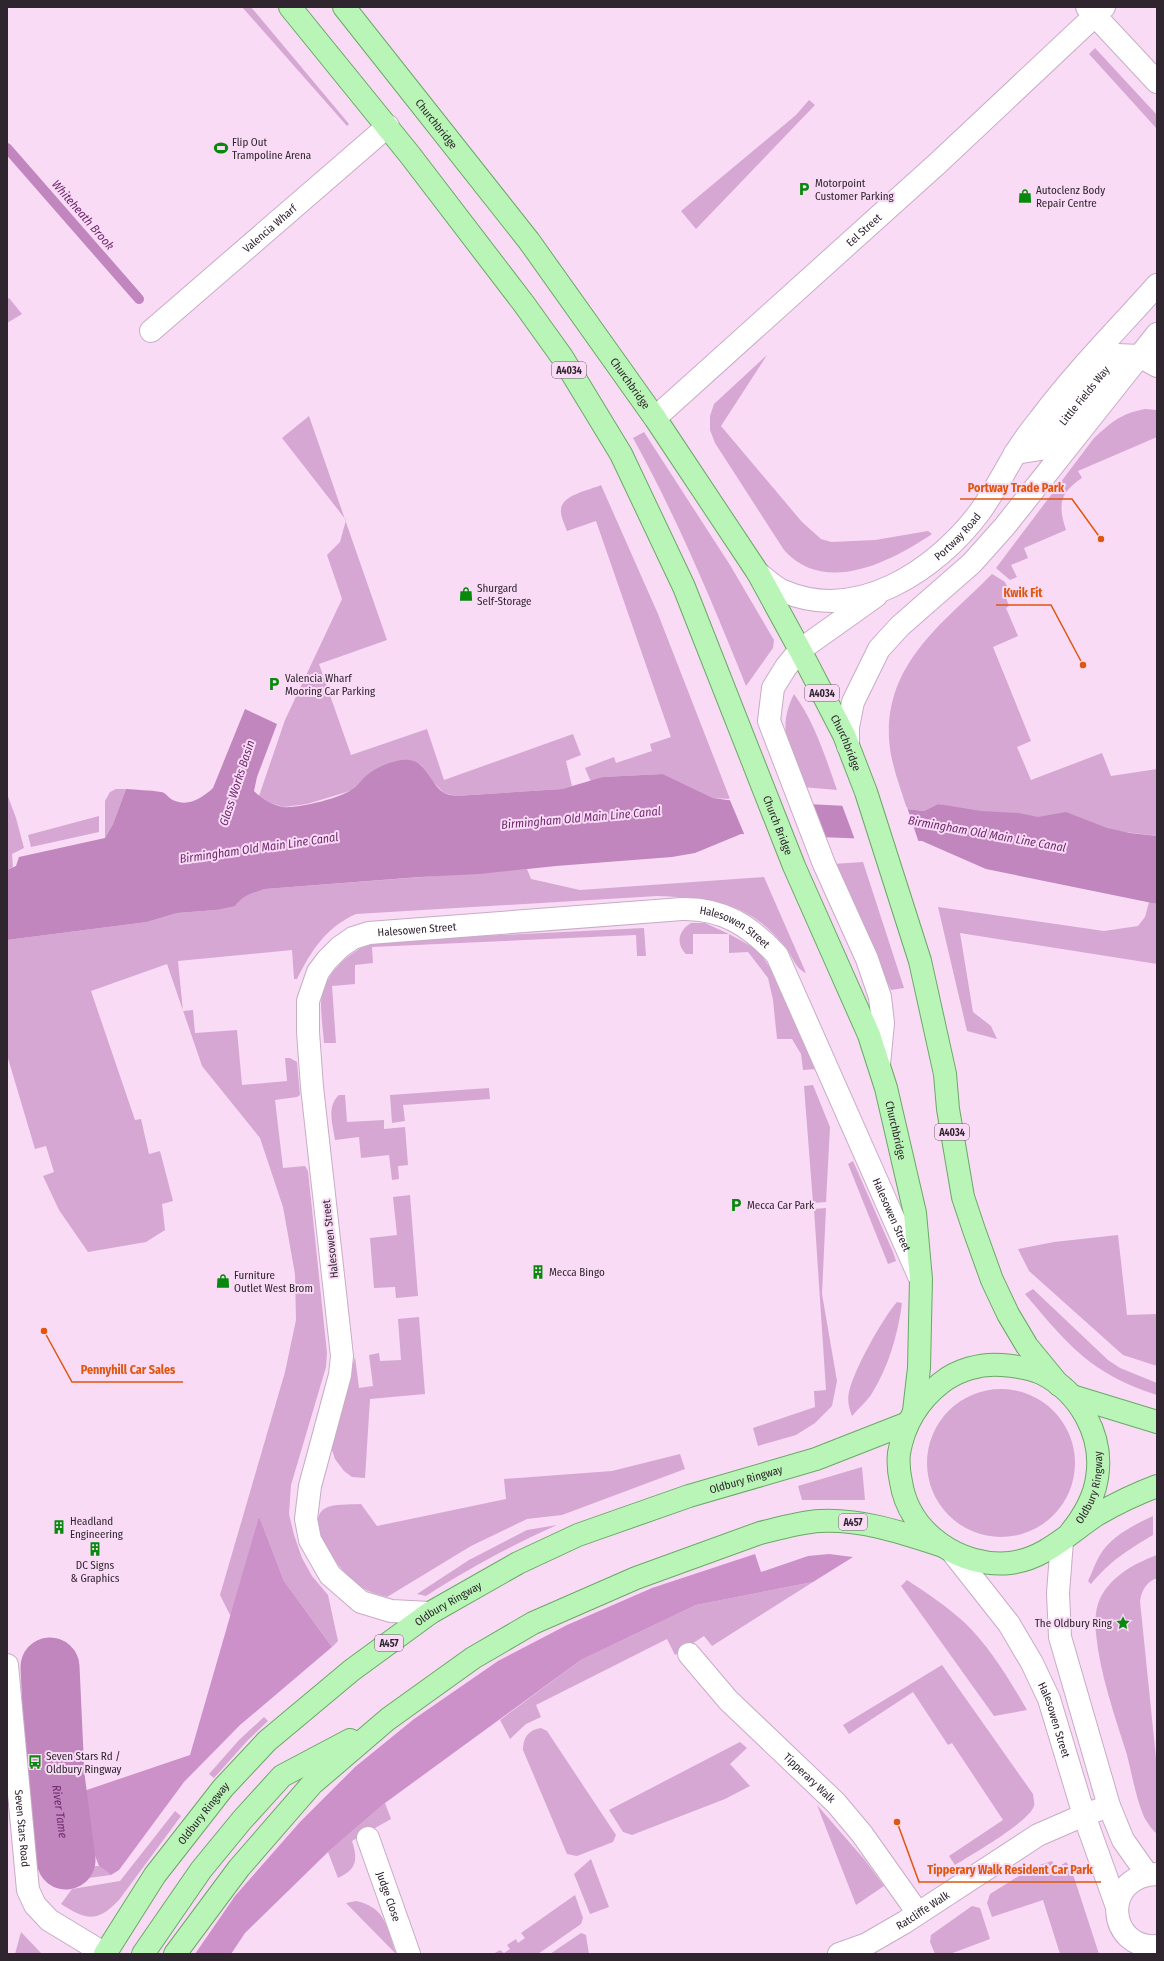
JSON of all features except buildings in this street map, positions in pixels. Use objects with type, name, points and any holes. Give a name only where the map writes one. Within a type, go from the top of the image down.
[{"type":"main road","name":"A4034","points":[[290,7],[388,126]]},
{"type":"main road","name":"Churchbridge","points":[[344,7],[529,241],[655,418],[758,574],[800,650],[846,740],[866,792],[920,961],[945,1074],[948,1109],[963,1196],[974,1230],[992,1280],[1008,1314],[1027,1346],[1066,1390]]},
{"type":"main road","name":"Church Bridge","points":[[388,126],[562,357],[621,454],[684,587],[794,866]]},
{"type":"main road","name":"Churchbridge","points":[[794,866],[869,1035],[880,1064],[892,1108],[915,1213],[921,1279],[919,1368],[911,1417]]},
{"type":"main road","name":"Oldbury Ringway","points":[[948,1550],[924,1530],[908,1506],[902,1489],[899,1472],[899,1454],[911,1417],[928,1394],[945,1380],[960,1372],[976,1367],[993,1364],[1019,1366],[1041,1373],[1066,1390],[1157,1422]]},
{"type":"main road","name":"Oldbury Ringway","points":[[1066,1390],[1084,1411],[1092,1428],[1098,1454],[1097,1478],[1089,1504],[1081,1520],[1066,1537]]},
{"type":"main road","name":"Oldbury Ringway","points":[[105,1954],[155,1875],[223,1788],[268,1741],[352,1670],[430,1613],[518,1563],[578,1535],[689,1496],[816,1459],[911,1417]]},
{"type":"main road","name":"Oldbury Ringway","points":[[175,1954],[238,1868],[312,1784],[388,1719],[473,1658],[533,1623],[636,1578],[760,1533],[820,1521],[853,1522],[892,1529],[976,1561],[1012,1563],[1044,1552],[1126,1498],[1157,1486]]},
{"type":"main road","points":[[143,1954],[201,1870],[242,1820],[282,1776],[388,1719]]},
{"type":"street","name":"Eel Street","points":[[655,418],[938,163],[1095,10]]},
{"type":"street","points":[[1095,10],[1157,82]]},
{"type":"street","name":"Valencia Wharf","points":[[152,331],[388,126]]},
{"type":"street","name":"Portway Road","points":[[758,574],[782,591],[802,597],[828,601],[856,598],[883,591],[923,569],[951,546],[978,514],[996,489],[1015,453],[1040,418],[1157,284]]},
{"type":"street","points":[[846,740],[854,702],[879,649],[900,626],[976,558],[1005,526],[1148,361],[1157,334]]},
{"type":"street","name":"Little Fields Way","points":[[1015,453],[1041,449],[1117,355],[1148,361]]},
{"type":"street","points":[[880,1064],[884,1023],[880,997],[867,959],[824,864],[790,780],[769,721],[769,707],[772,688],[800,650],[883,591]]},
{"type":"street","name":"Halesowen Street","points":[[430,1613],[392,1611],[361,1602],[330,1574],[310,1540],[306,1519],[310,1486],[340,1375],[342,1356],[312,1087],[308,1032],[308,1001],[318,972],[340,947],[353,938],[369,933],[682,909],[711,911],[744,926],[761,938],[777,955],[921,1279]]},
{"type":"street","points":[[1066,1537],[1058,1593],[1060,1637],[1109,1806],[1123,1840],[1155,1874],[1133,1880],[1120,1894],[1117,1907]]},
{"type":"street","name":"Halesowen Street","points":[[948,1550],[994,1603],[1009,1624],[1032,1663],[1056,1719],[1084,1815],[1117,1907],[1119,1922],[1126,1934],[1137,1943],[1156,1949]]},
{"type":"street","name":"Tipperary Walk","points":[[689,1654],[728,1700],[836,1803],[862,1834],[918,1913]]},
{"type":"street","name":"Seven Stars Road","points":[[7,1665],[28,1890],[35,1905],[49,1920],[105,1954]]},
{"type":"street","name":"Ratcliffe Walk","points":[[839,1954],[867,1944],[1038,1836],[1084,1815],[1109,1806]]},
{"type":"street","name":"Judge Close","points":[[368,1838],[409,1954]]},
{"type":"shaded area","points":[[242,7],[251,7],[349,124],[347,126]]},
{"type":"shaded area","points":[[1095,48],[1157,115],[1157,129],[1089,54]]},
{"type":"shaded area","points":[[809,100],[815,105],[696,229],[681,211],[796,115]]},
{"type":"shaded area","points":[[9,298],[22,314],[7,323],[7,300]]},
{"type":"shaded area","points":[[767,355],[721,426],[802,522],[821,539],[831,542],[875,540],[928,531],[932,534],[897,555],[878,563],[858,570],[838,573],[819,571],[800,564],[784,550],[715,443],[710,430],[710,416],[714,404]]},
{"type":"shaded area","points":[[1145,409],[1157,410],[1157,437],[1078,471],[1082,478],[1069,489],[1062,501],[1061,507],[1066,530],[1024,548],[1028,558],[1011,565],[1017,577],[1010,580],[996,568],[1094,438],[1117,419],[1129,413]]},
{"type":"shaded area","points":[[309,416],[345,518],[282,438]]},
{"type":"shaded area","points":[[644,432],[730,565],[774,640],[773,648],[746,686],[679,529],[633,438]]},
{"type":"shaded area","points":[[601,485],[658,614],[730,799],[713,798],[663,774],[603,777],[591,782],[585,768],[614,757],[616,763],[652,751],[650,744],[671,737],[596,521],[567,531],[562,517],[561,509],[566,500]]},
{"type":"shaded area","points":[[346,521],[387,640],[319,664],[351,755],[427,729],[444,780],[573,734],[581,755],[566,761],[572,786],[562,789],[456,796],[444,793],[433,782],[421,765],[411,760],[402,760],[368,775],[350,791],[307,804],[284,807],[270,803],[259,796],[285,720],[342,599],[327,555],[340,542]]},
{"type":"shaded area","points":[[992,574],[1005,582],[1010,593],[1005,595],[1009,606],[1006,608],[1018,636],[993,647],[1031,741],[1017,747],[1031,780],[1102,753],[1111,776],[1157,769],[1157,836],[995,816],[938,804],[924,811],[907,809],[893,765],[889,738],[891,711],[897,687],[908,665],[922,645],[938,627]]},
{"type":"shaded area","points":[[794,694],[814,728],[837,790],[802,787],[789,752],[785,730],[789,707]]},
{"type":"shaded area","points":[[116,789],[126,789],[113,824],[105,838],[105,801],[110,792]]},
{"type":"shaded area","points":[[7,794],[16,818],[24,848],[12,854],[13,867],[7,870]]},
{"type":"shaded area","points":[[99,816],[99,832],[31,847],[28,835]]},
{"type":"shaded area","points":[[863,862],[904,988],[891,990],[833,864]]},
{"type":"shaded area","points":[[527,869],[531,879],[580,890],[764,877],[806,973],[799,968],[784,945],[770,930],[756,919],[742,911],[727,905],[694,898],[657,896],[356,914],[345,919],[320,941],[297,979],[294,979],[292,950],[178,961],[183,1010],[167,964],[91,991],[135,1120],[141,1119],[149,1154],[160,1151],[173,1201],[162,1204],[165,1230],[146,1242],[88,1252],[59,1210],[43,1176],[54,1172],[46,1146],[35,1149],[7,1055],[7,940],[147,922],[177,913],[216,910],[249,893],[265,889]]},
{"type":"shaded area","points":[[1149,902],[1157,904],[1157,964],[960,933],[973,1012],[991,1026],[997,1039],[967,1031],[938,907],[1104,931],[1138,926],[1145,917]]},
{"type":"shaded area","points":[[691,923],[705,923],[729,934],[693,934],[693,954],[686,954],[680,946],[680,937],[684,929]]},
{"type":"shaded area","points":[[644,928],[646,956],[637,956],[636,935],[372,947],[373,963],[355,965],[355,984],[332,986],[336,1043],[324,1043],[321,1003],[327,982],[333,972],[349,956],[378,941]]},
{"type":"shaded area","points":[[729,934],[758,950],[775,975],[816,1069],[803,1070],[801,1054],[792,1039],[777,1039],[773,1000],[768,978],[748,952],[729,953]]},
{"type":"shaded area","points":[[193,1010],[195,1033],[237,1030],[242,1085],[287,1081],[285,1058],[290,1058],[297,1062],[300,1095],[297,1097],[275,1100],[283,1168],[305,1166],[308,1171],[327,1353],[326,1367],[291,1485],[289,1514],[302,1558],[312,1576],[328,1595],[338,1641],[332,1647],[284,1581],[259,1516],[231,1617],[220,1595],[285,1372],[296,1320],[295,1274],[283,1207],[260,1138],[202,1066],[183,1011]]},
{"type":"shaded area","points":[[813,1085],[830,1127],[826,1202],[813,1203],[804,1086]]},
{"type":"shaded area","points":[[489,1088],[490,1099],[403,1105],[405,1121],[392,1123],[390,1095]]},
{"type":"shaded area","points":[[339,1095],[345,1095],[347,1122],[384,1120],[384,1129],[405,1127],[408,1165],[398,1166],[399,1179],[392,1180],[389,1155],[361,1158],[359,1137],[335,1140],[331,1111],[335,1100]]},
{"type":"shaded area","points":[[853,1161],[896,1261],[888,1264],[848,1164]]},
{"type":"shaded area","points":[[410,1195],[418,1296],[396,1298],[395,1287],[374,1288],[370,1238],[397,1235],[393,1197]]},
{"type":"shaded area","points":[[826,1208],[822,1294],[837,1381],[832,1406],[815,1423],[796,1435],[758,1446],[753,1428],[815,1407],[814,1391],[826,1390],[814,1209]]},
{"type":"shaded area","points":[[1118,1235],[1127,1315],[1157,1314],[1157,1366],[1123,1355],[1029,1271],[1018,1249],[1054,1242]]},
{"type":"shaded area","points":[[1033,1289],[1108,1360],[1120,1368],[1157,1383],[1157,1395],[1134,1387],[1115,1378],[1082,1356],[1054,1328],[1025,1294]]},
{"type":"shaded area","points":[[897,1302],[902,1303],[900,1315],[895,1339],[887,1362],[871,1395],[852,1416],[848,1398],[856,1371],[869,1345]]},
{"type":"shaded area","points":[[419,1317],[425,1394],[370,1399],[365,1478],[352,1477],[344,1471],[335,1459],[332,1450],[332,1435],[355,1357],[359,1388],[373,1386],[369,1355],[379,1353],[380,1361],[401,1360],[398,1319]]},
{"type":"shaded area","points":[[1008,1389],[1023,1392],[1036,1397],[1054,1410],[1067,1428],[1070,1435],[1074,1448],[1074,1478],[1070,1491],[1067,1498],[1054,1516],[1036,1529],[1029,1532],[1016,1536],[994,1537],[979,1534],[966,1529],[948,1516],[935,1498],[932,1491],[928,1478],[927,1456],[930,1441],[935,1428],[948,1410],[966,1397],[973,1394],[986,1390]]},
{"type":"shaded area","points":[[680,1454],[685,1469],[562,1515],[527,1519],[471,1546],[387,1597],[364,1589],[354,1582],[328,1551],[318,1527],[318,1517],[324,1509],[332,1506],[361,1504],[377,1526],[506,1499],[504,1479],[612,1471]]},
{"type":"shaded area","points":[[862,1467],[865,1500],[802,1500],[798,1486]]},
{"type":"shaded area","points":[[259,1516],[284,1581],[332,1647],[240,1725],[184,1782],[119,1870],[111,1875],[99,1866],[72,1795],[190,1755]]},
{"type":"shaded area","points":[[1153,1516],[1153,1535],[1120,1556],[1091,1584],[1088,1581],[1098,1558],[1110,1542],[1138,1523]]},
{"type":"shaded area","points":[[557,1525],[490,1558],[426,1596],[417,1594],[469,1560],[527,1530]]},
{"type":"shaded area","points":[[755,1554],[761,1572],[808,1556],[829,1554],[853,1557],[813,1582],[696,1605],[581,1660],[385,1803],[328,1852],[245,1933],[231,1954],[195,1954],[235,1896],[300,1822],[355,1767],[414,1719],[498,1661],[567,1625],[652,1588]]},
{"type":"shaded area","points":[[1157,1555],[1157,1578],[1145,1587],[1140,1601],[1157,1768],[1157,1834],[1144,1817],[1134,1786],[1127,1755],[1104,1680],[1095,1623],[1098,1604],[1102,1595],[1114,1579],[1130,1568]]},
{"type":"shaded area","points":[[907,1580],[964,1622],[982,1642],[998,1664],[1027,1710],[994,1716],[901,1586]]},
{"type":"shaded area","points":[[813,1582],[712,1646],[704,1636],[675,1655],[667,1639],[536,1705],[541,1717],[526,1724],[510,1739],[500,1720],[581,1660],[696,1605]]},
{"type":"shaded area","points":[[69,1653],[72,1795],[92,1848],[84,1844],[66,1789],[45,1794],[31,1657]]},
{"type":"shaded area","points":[[942,1665],[1033,1794],[1034,1803],[1030,1813],[1022,1821],[955,1865],[949,1856],[1003,1820],[952,1743],[948,1745],[913,1692],[849,1734],[843,1725]]},
{"type":"shaded area","points":[[264,1717],[268,1721],[248,1740],[214,1778],[209,1774],[239,1740]]},
{"type":"shaded area","points":[[541,1728],[547,1731],[616,1835],[613,1842],[577,1856],[567,1854],[523,1750],[527,1735],[536,1729]]},
{"type":"shaded area","points":[[740,1742],[747,1748],[730,1764],[750,1786],[725,1799],[632,1835],[623,1832],[609,1810]]},
{"type":"shaded area","points":[[385,1803],[391,1819],[352,1841],[355,1854],[354,1863],[349,1871],[338,1878],[328,1852]]},
{"type":"shaded area","points":[[817,1805],[864,1859],[884,1886],[856,1905]]},
{"type":"shaded area","points":[[175,1811],[181,1816],[119,1900],[104,1913],[98,1916],[85,1916],[61,1904],[72,1889],[120,1881]]},
{"type":"shaded area","points":[[591,1859],[609,1907],[590,1914],[574,1874]]},
{"type":"shaded area","points":[[1052,1861],[1057,1868],[1066,1862],[1071,1868],[1099,1954],[1060,1954],[1043,1900],[992,1917],[987,1903],[990,1894],[1033,1867]]},
{"type":"shaded area","points":[[99,1866],[111,1875],[57,1882],[53,1878],[52,1867]]},
{"type":"shaded area","points":[[575,1895],[583,1918],[581,1924],[538,1954],[493,1954],[500,1950],[504,1953],[510,1949],[507,1945],[516,1939],[518,1943],[525,1938],[521,1933]]},
{"type":"shaded area","points":[[356,1901],[374,1908],[384,1920],[396,1954],[346,1903]]},
{"type":"shaded area","points":[[972,1906],[980,1908],[990,1939],[950,1954],[935,1954],[930,1942],[931,1935]]},
{"type":"shaded area","points":[[21,1932],[42,1954],[15,1954]]},
{"type":"shaded area","points":[[581,1933],[586,1935],[589,1954],[550,1954]]},
{"type":"water","points":[[245,709],[277,724],[257,777],[254,791],[267,801],[283,807],[308,805],[338,796],[351,790],[376,769],[399,760],[410,760],[420,765],[435,785],[444,793],[456,796],[562,789],[603,777],[663,774],[713,798],[727,800],[924,811],[938,804],[981,811],[1019,813],[1038,817],[1066,812],[1107,828],[1130,833],[1157,836],[1157,904],[986,869],[922,841],[741,834],[695,853],[672,857],[556,866],[479,874],[265,889],[252,893],[238,902],[235,906],[216,910],[177,913],[147,922],[7,940],[7,870],[16,866],[19,857],[105,838],[113,824],[126,789],[162,792],[171,799],[183,803],[194,801],[204,796],[213,788]]},
{"type":"pier","points":[[729,798],[808,803],[823,839],[745,836]]},
{"type":"pier","points":[[842,805],[907,807],[919,843],[855,840]]},
{"type":"waterway","name":"Whiteheath Brook","points":[[7,148],[139,299]]},
{"type":"waterway","name":"River Tame","points":[[50,1667],[55,1776],[66,1860]]},
{"type":"place","name":"Flip Out Trampoline Arena","points":[[221,148]]},
{"type":"place","name":"Motorpoint Customer Parking","points":[[804,189]]},
{"type":"place","name":"Autoclenz Body Repair Centre","points":[[1025,196]]},
{"type":"place","name":"Portway Trade Park","points":[[1101,539]]},
{"type":"place","name":"Shurgard Self-Storage","points":[[466,594]]},
{"type":"place","name":"Kwik Fit","points":[[1083,665]]},
{"type":"place","name":"Valencia Wharf Mooring Car Parking","points":[[274,684]]},
{"type":"place","name":"Mecca Car Park","points":[[736,1205]]},
{"type":"place","name":"Mecca Bingo","points":[[538,1272]]},
{"type":"place","name":"Furniture Outlet West Brom","points":[[223,1281]]},
{"type":"place","name":"Pennyhill Car Sales","points":[[44,1331]]},
{"type":"place","name":"Headland Engineering","points":[[59,1527]]},
{"type":"place","name":"DC Signs & Graphics","points":[[95,1549]]},
{"type":"place","name":"The Oldbury Ring","points":[[1123,1623]]},
{"type":"place","name":"Seven Stars Rd / Oldbury Ringway","points":[[35,1762]]},
{"type":"place","name":"Tipperary Walk Resident Car Park","points":[[897,1822]]},
{"type":"water label","name":"Glass Works Basin","points":[[237,783]]},
{"type":"water label","name":"Birmingham Old Main Line Canal","points":[[581,818]]},
{"type":"water label","name":"Birmingham Old Main Line Canal","points":[[987,834]]},
{"type":"water label","name":"Birmingham Old Main Line Canal","points":[[259,848]]}]
